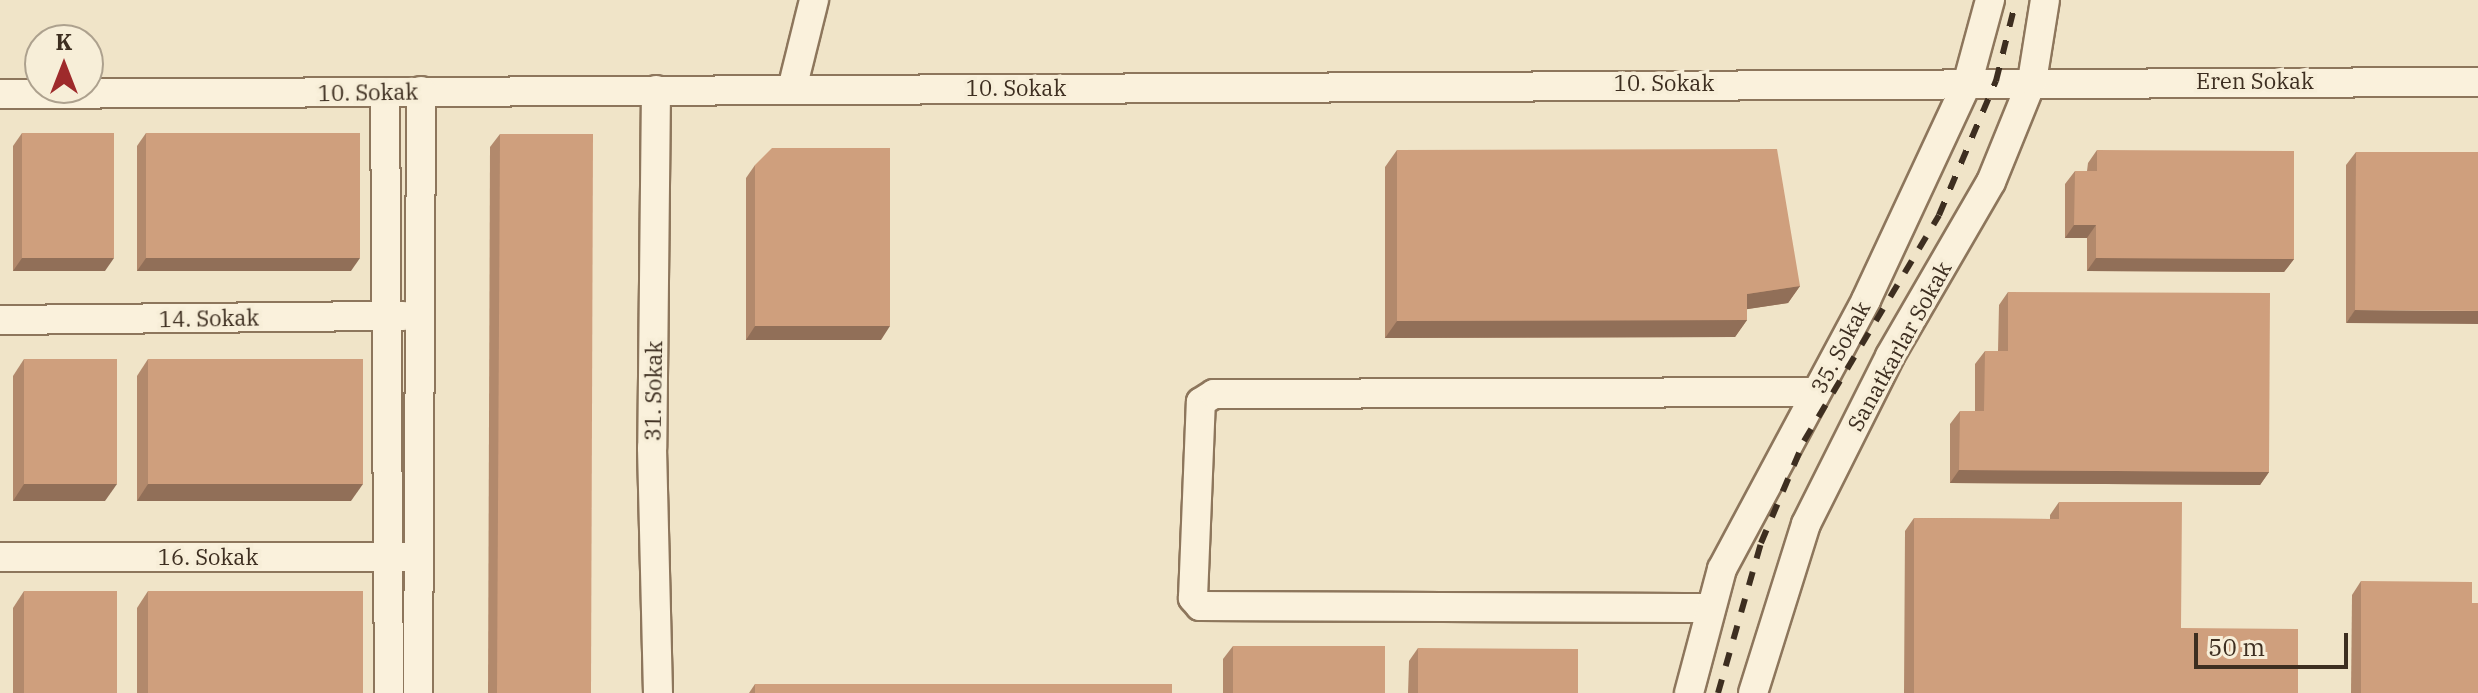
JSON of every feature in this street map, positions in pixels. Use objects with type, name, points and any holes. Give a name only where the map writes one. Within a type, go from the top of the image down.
[{"type":"street","points":[[792,89],[814,0]]},
{"type":"street","name":"35. Sokak","points":[[1689,693],[1722,569],[1816,392],[1968,81],[1990,0]]},
{"type":"street","name":"Sanatkarlar Sokak","points":[[1753,693],[1806,524],[1890,356],[1991,182],[2032,81],[2045,0]]},
{"type":"street","name":"10. Sokak","points":[[0,94],[2032,81]]},
{"type":"street","name":"Eren Sokak","points":[[2032,81],[2478,82]]},
{"type":"street","name":"31. Sokak","points":[[656,90],[652,448],[658,693]]},
{"type":"street","points":[[418,693],[421,91]]},
{"type":"street","points":[[385,92],[389,693]]},
{"type":"street","name":"14. Sokak","points":[[0,320],[419,315]]},
{"type":"street","points":[[1711,608],[1200,606],[1193,598],[1201,402],[1214,394],[1816,392]]},
{"type":"street","name":"16. Sokak","points":[[0,557],[417,557]]},
{"type":"building","points":[[22,133],[114,133],[114,258],[22,258]]},
{"type":"building","points":[[146,133],[360,133],[360,258],[146,258]]},
{"type":"building","points":[[500,134],[593,134],[591,693],[497,693]]},
{"type":"building","points":[[772,148],[890,148],[890,326],[755,326],[755,165]]},
{"type":"building","points":[[1777,149],[1800,286],[1747,294],[1747,320],[1397,321],[1397,150]]},
{"type":"building","points":[[2097,150],[2294,151],[2294,259],[2096,258],[2096,225],[2074,225],[2075,171],[2097,171]]},
{"type":"building","points":[[2356,152],[2478,152],[2478,311],[2355,310]]},
{"type":"building","points":[[2008,292],[2270,293],[2269,472],[1959,470],[1960,411],[1984,411],[1985,351],[2008,351]]},
{"type":"building","points":[[24,359],[117,359],[117,484],[24,484]]},
{"type":"building","points":[[148,359],[363,359],[363,484],[148,484]]},
{"type":"building","points":[[2059,502],[2182,502],[2181,628],[2298,629],[2298,693],[1914,693],[1914,518],[2059,519]]},
{"type":"building","points":[[2361,581],[2472,582],[2472,603],[2478,603],[2478,693],[2361,693]]},
{"type":"building","points":[[24,591],[117,591],[117,693],[24,693]]},
{"type":"building","points":[[148,591],[363,591],[363,693],[148,693]]},
{"type":"building","points":[[1233,646],[1385,646],[1385,693],[1233,693]]},
{"type":"building","points":[[1418,648],[1578,649],[1578,693],[1418,693]]},
{"type":"building","points":[[755,684],[1172,684],[1172,693],[755,693]]},
{"type":"railway","points":[[1718,693],[1761,543],[1804,441],[1939,215],[1996,81],[2016,0]]}]
